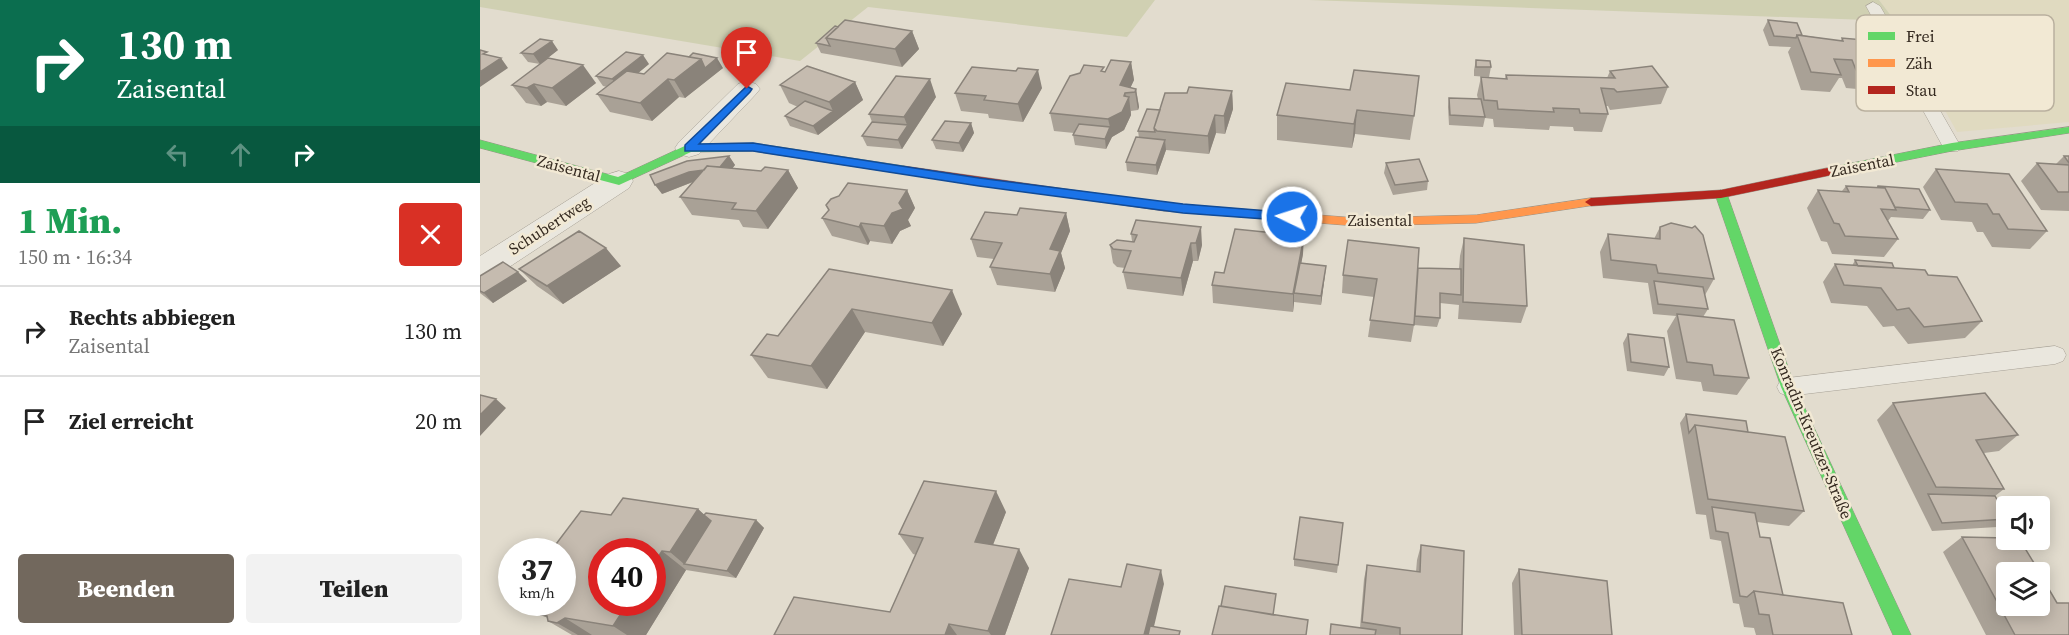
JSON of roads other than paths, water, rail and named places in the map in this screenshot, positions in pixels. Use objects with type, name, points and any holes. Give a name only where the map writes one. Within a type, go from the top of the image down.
[{"type":"street","name":"Zaisental","points":[[480,144],[619,181],[689,148],[747,89]]},
{"type":"street","name":"Zaisental","points":[[689,148],[753,147],[979,182],[1183,209],[1357,222],[1476,219],[1602,200],[1721,194],[1952,147],[2069,130]]},
{"type":"street","name":"Schubertweg","points":[[480,270],[619,181]]},
{"type":"street","name":"Konradin-Kreutzer-Straße","points":[[1721,194],[1788,387],[1902,635]]},
{"type":"lane","points":[[1873,6],[1878,15]]},
{"type":"lane","points":[[1932,111],[1952,147]]},
{"type":"lane","points":[[1788,387],[2055,355]]}]
